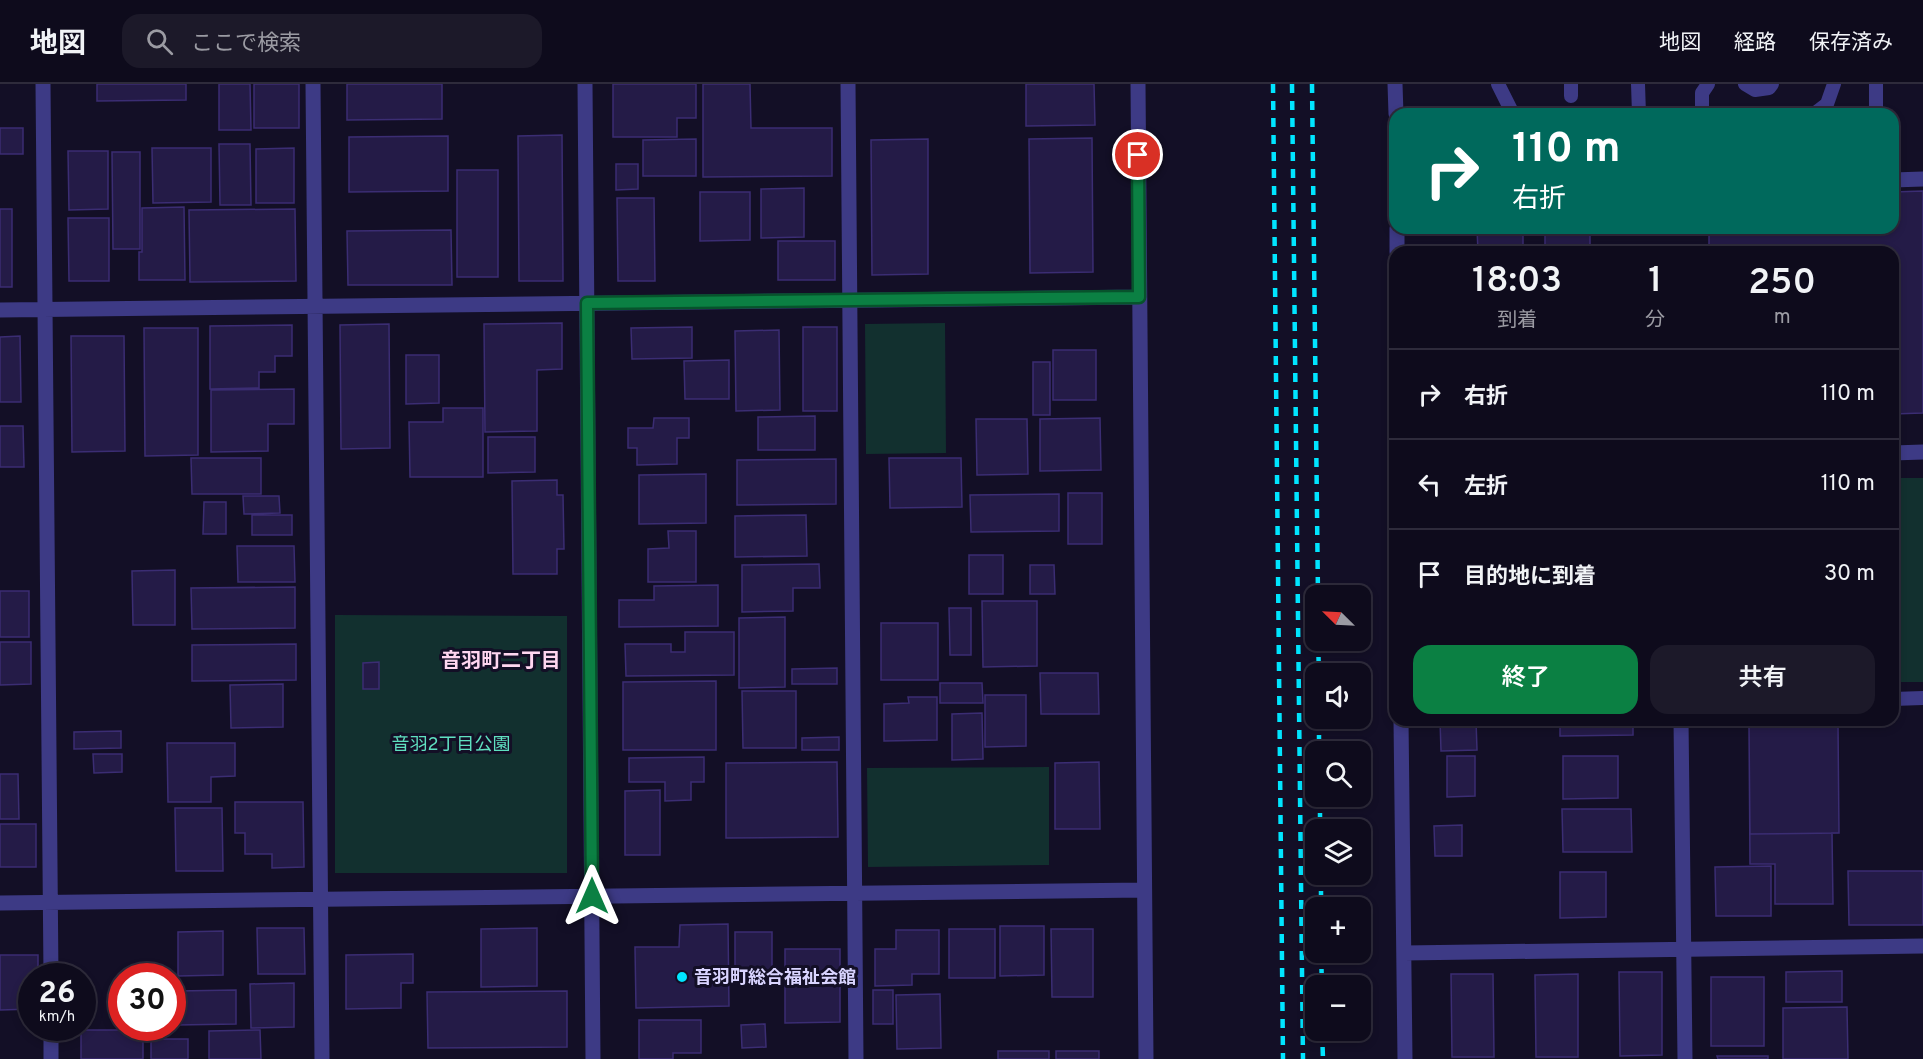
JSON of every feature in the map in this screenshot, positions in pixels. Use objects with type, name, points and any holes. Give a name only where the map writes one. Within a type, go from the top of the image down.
[{"type":"street","points":[[43,84],[51,963]]},
{"type":"street","points":[[314,84],[322,1059]]},
{"type":"street","points":[[585,84],[593,1059]]},
{"type":"street","points":[[848,84],[856,1059]]},
{"type":"street","points":[[1138,84],[1146,1059]]},
{"type":"street","points":[[1395,84],[1396,108]]},
{"type":"street","points":[[1899,180],[1923,179]]},
{"type":"street","points":[[0,310],[1139,297]]},
{"type":"street","points":[[1899,453],[1923,452]]},
{"type":"street","points":[[1401,726],[1405,1059]]},
{"type":"street","points":[[1681,726],[1685,1059]]},
{"type":"street","points":[[0,903],[1144,890]]},
{"type":"street","points":[[1404,953],[1923,946]]},
{"type":"street","points":[[51,1041],[51,1059]]},
{"type":"lane","points":[[1498,84],[1510,108]]},
{"type":"lane","points":[[1638,84],[1639,108]]},
{"type":"lane","points":[[1702,108],[1702,93],[1708,84]]},
{"type":"lane","points":[[1745,84],[1755,90],[1769,88],[1772,84]]},
{"type":"lane","points":[[1822,108],[1827,104],[1834,84]]},
{"type":"lane","points":[[1875,108],[1876,84]]},
{"type":"lane","points":[[1899,699],[1923,698]]},
{"type":"green space","points":[[945,323],[946,453],[866,454],[865,324]]},
{"type":"green space","points":[[1899,478],[1923,478],[1923,682],[1899,682]]},
{"type":"green space","name":"音羽2丁目公園","points":[[335,615],[567,616],[567,873],[335,873]]},
{"type":"green space","points":[[1049,767],[1049,865],[868,867],[867,768]]},
{"type":"building","points":[[97,84],[186,84],[186,100],[97,101]]},
{"type":"building","points":[[219,84],[250,84],[251,130],[219,130]]},
{"type":"building","points":[[254,84],[299,84],[299,128],[254,128]]},
{"type":"building","points":[[347,84],[442,84],[442,119],[347,120]]},
{"type":"building","points":[[613,84],[696,84],[696,118],[677,118],[677,137],[613,137]]},
{"type":"building","points":[[703,84],[750,84],[751,128],[832,128],[832,176],[703,177]]},
{"type":"building","points":[[1026,84],[1094,84],[1095,125],[1026,126]]},
{"type":"building","points":[[0,128],[23,128],[23,154],[0,154]]},
{"type":"building","points":[[562,135],[563,281],[519,281],[518,136]]},
{"type":"building","points":[[448,136],[448,191],[349,192],[349,137]]},
{"type":"building","points":[[1092,138],[1093,272],[1030,273],[1029,139]]},
{"type":"building","points":[[696,139],[696,176],[643,176],[643,140]]},
{"type":"building","points":[[928,139],[928,274],[872,275],[871,140]]},
{"type":"building","points":[[219,144],[250,144],[251,205],[220,205]]},
{"type":"building","points":[[152,148],[211,148],[211,202],[153,203]]},
{"type":"building","points":[[294,148],[294,203],[256,203],[256,149]]},
{"type":"building","points":[[68,151],[108,151],[108,209],[69,210]]},
{"type":"building","points":[[112,152],[140,152],[140,249],[113,249]]},
{"type":"building","points":[[616,164],[638,164],[638,189],[616,190]]},
{"type":"building","points":[[457,170],[498,170],[498,277],[457,277]]},
{"type":"building","points":[[804,188],[804,237],[761,238],[761,189]]},
{"type":"building","points":[[1923,191],[1923,413],[1899,414],[1899,246],[1709,246],[1709,234],[1899,234],[1899,192]]},
{"type":"building","points":[[700,192],[750,192],[750,240],[700,241]]},
{"type":"building","points":[[617,198],[654,198],[655,281],[618,281]]},
{"type":"building","points":[[184,207],[185,280],[139,280],[139,252],[142,252],[142,208]]},
{"type":"building","points":[[0,209],[12,209],[12,287],[0,287]]},
{"type":"building","points":[[295,209],[296,281],[190,282],[189,210]]},
{"type":"building","points":[[68,218],[109,218],[109,281],[69,281]]},
{"type":"building","points":[[451,230],[452,285],[348,285],[347,231]]},
{"type":"building","points":[[1477,234],[1523,234],[1523,246],[1478,246]]},
{"type":"building","points":[[1545,234],[1590,234],[1590,246],[1545,246]]},
{"type":"building","points":[[778,241],[835,241],[835,280],[778,280]]},
{"type":"building","points":[[562,323],[562,369],[537,370],[537,431],[485,432],[484,324]]},
{"type":"building","points":[[389,324],[390,448],[341,449],[340,325]]},
{"type":"building","points":[[292,325],[292,356],[275,356],[275,372],[259,372],[259,388],[210,389],[210,326]]},
{"type":"building","points":[[692,327],[692,358],[632,359],[631,328]]},
{"type":"building","points":[[803,327],[837,327],[837,411],[803,411]]},
{"type":"building","points":[[144,328],[198,328],[198,455],[145,456]]},
{"type":"building","points":[[779,330],[780,410],[736,411],[735,331]]},
{"type":"building","points":[[20,336],[21,402],[0,402],[0,337]]},
{"type":"building","points":[[71,336],[124,336],[125,451],[72,452]]},
{"type":"building","points":[[1053,350],[1096,350],[1096,400],[1053,400]]},
{"type":"building","points":[[406,355],[439,355],[439,403],[406,404]]},
{"type":"building","points":[[729,360],[729,399],[685,399],[684,361]]},
{"type":"building","points":[[1033,362],[1050,362],[1050,415],[1033,415]]},
{"type":"building","points":[[294,389],[294,424],[268,424],[268,451],[211,452],[211,390]]},
{"type":"building","points":[[443,408],[483,408],[483,477],[410,477],[409,422],[443,422]]},
{"type":"building","points":[[815,416],[815,450],[758,450],[758,417]]},
{"type":"building","points":[[654,418],[689,418],[689,438],[677,438],[677,464],[637,465],[637,448],[628,448],[628,428],[653,428]]},
{"type":"building","points":[[1100,418],[1101,470],[1040,471],[1040,419]]},
{"type":"building","points":[[976,419],[1027,419],[1028,474],[977,475]]},
{"type":"building","points":[[0,426],[23,426],[24,467],[0,467]]},
{"type":"building","points":[[488,437],[535,437],[535,472],[488,473]]},
{"type":"building","points":[[191,458],[261,458],[261,494],[192,494]]},
{"type":"building","points":[[889,458],[961,458],[962,507],[890,508]]},
{"type":"building","points":[[836,459],[836,504],[737,505],[737,460]]},
{"type":"building","points":[[706,474],[706,523],[639,524],[639,475]]},
{"type":"building","points":[[557,480],[557,495],[563,495],[564,549],[557,549],[557,574],[513,574],[512,481]]},
{"type":"building","points":[[1068,493],[1102,493],[1102,544],[1068,544]]},
{"type":"building","points":[[1059,494],[1059,531],[971,532],[970,495]]},
{"type":"building","points":[[243,496],[279,496],[280,513],[244,514]]},
{"type":"building","points":[[204,502],[226,502],[226,534],[203,534]]},
{"type":"building","points":[[252,515],[292,515],[292,535],[252,535]]},
{"type":"building","points":[[806,515],[807,556],[735,557],[735,516]]},
{"type":"building","points":[[668,531],[696,531],[696,582],[648,582],[648,549],[669,548]]},
{"type":"building","points":[[237,546],[294,546],[295,582],[238,582]]},
{"type":"building","points":[[969,555],[1003,555],[1003,594],[969,594]]},
{"type":"building","points":[[819,564],[820,588],[793,588],[793,611],[742,612],[742,565]]},
{"type":"building","points":[[1030,565],[1054,565],[1055,594],[1030,594]]},
{"type":"building","points":[[175,570],[175,625],[133,625],[132,571]]},
{"type":"building","points":[[718,585],[718,626],[619,627],[619,600],[654,600],[654,586]]},
{"type":"building","points":[[295,587],[295,628],[192,629],[191,588]]},
{"type":"building","points":[[0,591],[29,591],[29,637],[0,637]]},
{"type":"building","points":[[982,601],[1037,601],[1037,666],[983,667]]},
{"type":"building","points":[[949,608],[971,608],[971,655],[950,655]]},
{"type":"building","points":[[785,617],[785,687],[739,688],[739,618]]},
{"type":"building","points":[[881,623],[938,623],[938,680],[881,680]]},
{"type":"building","points":[[685,632],[734,632],[734,675],[626,676],[625,644],[671,644],[671,652],[685,652]]},
{"type":"building","points":[[0,642],[31,642],[31,684],[0,685]]},
{"type":"building","points":[[296,644],[296,680],[192,681],[192,645]]},
{"type":"building","points":[[379,662],[379,689],[363,689],[363,663]]},
{"type":"building","points":[[837,668],[837,684],[792,684],[792,669]]},
{"type":"building","points":[[1040,673],[1098,673],[1099,714],[1041,714]]},
{"type":"building","points":[[716,681],[716,750],[623,750],[623,682]]},
{"type":"building","points":[[940,683],[982,683],[983,703],[940,703]]},
{"type":"building","points":[[283,684],[283,727],[231,728],[230,685]]},
{"type":"building","points":[[742,691],[796,691],[796,748],[743,748]]},
{"type":"building","points":[[985,695],[1026,695],[1026,746],[985,747]]},
{"type":"building","points":[[908,697],[937,697],[937,740],[884,741],[884,704],[909,703]]},
{"type":"building","points":[[982,713],[983,759],[952,760],[952,714]]},
{"type":"building","points":[[1440,726],[1476,726],[1477,750],[1441,751]]},
{"type":"building","points":[[1560,726],[1633,726],[1633,735],[1560,736]]},
{"type":"building","points":[[1749,726],[1838,726],[1839,833],[1832,833],[1833,904],[1775,904],[1775,864],[1750,864]]},
{"type":"building","points":[[1749,726],[1838,726],[1839,833],[1750,834]]},
{"type":"building","points":[[121,731],[121,748],[74,749],[74,732]]},
{"type":"building","points":[[839,737],[839,750],[802,750],[802,738]]},
{"type":"building","points":[[167,743],[235,743],[235,776],[211,777],[211,802],[168,802]]},
{"type":"building","points":[[93,754],[122,754],[122,772],[94,773]]},
{"type":"building","points":[[1447,756],[1475,756],[1475,796],[1447,797]]},
{"type":"building","points":[[1563,756],[1618,756],[1618,798],[1563,799]]},
{"type":"building","points":[[704,757],[704,782],[691,782],[691,800],[665,801],[665,782],[629,782],[629,758]]},
{"type":"building","points":[[837,762],[838,837],[726,838],[726,763]]},
{"type":"building","points":[[1099,762],[1100,829],[1055,829],[1055,763]]},
{"type":"building","points":[[0,774],[18,774],[19,819],[0,819]]},
{"type":"building","points":[[660,790],[660,855],[625,855],[625,791]]},
{"type":"building","points":[[235,802],[303,802],[304,867],[272,868],[272,854],[245,854],[245,833],[235,833]]},
{"type":"building","points":[[175,808],[222,808],[223,871],[176,871]]},
{"type":"building","points":[[1562,809],[1631,809],[1632,852],[1563,852]]},
{"type":"building","points":[[0,824],[36,824],[36,867],[0,867]]},
{"type":"building","points":[[1462,825],[1462,856],[1435,856],[1434,826]]},
{"type":"building","points":[[1771,866],[1771,916],[1716,916],[1715,867]]},
{"type":"building","points":[[1848,871],[1923,871],[1923,925],[1849,925]]},
{"type":"building","points":[[1560,872],[1606,872],[1606,917],[1560,918]]},
{"type":"building","name":"音羽町総合福祉会館","points":[[728,924],[729,1006],[636,1008],[635,947],[679,947],[680,925]]},
{"type":"building","points":[[1000,926],[1044,926],[1044,975],[1000,976]]},
{"type":"building","points":[[257,928],[304,928],[305,974],[258,974]]},
{"type":"building","points":[[537,928],[537,986],[481,987],[481,929]]},
{"type":"building","points":[[949,929],[995,929],[995,978],[949,978]]},
{"type":"building","points":[[1051,929],[1093,929],[1093,997],[1052,997]]},
{"type":"building","points":[[896,930],[939,930],[939,974],[912,974],[912,985],[875,986],[875,949],[896,949]]},
{"type":"building","points":[[223,931],[223,975],[186,976],[186,963],[178,963],[178,932]]},
{"type":"building","points":[[735,932],[772,932],[772,978],[735,978]]},
{"type":"building","points":[[785,949],[840,949],[840,1022],[785,1023]]},
{"type":"building","points":[[413,954],[413,983],[401,983],[401,1008],[346,1009],[346,955]]},
{"type":"building","points":[[0,955],[38,955],[38,963],[18,963],[18,1009],[0,1010]]},
{"type":"building","points":[[1842,971],[1842,1002],[1786,1002],[1786,972]]},
{"type":"building","points":[[1619,972],[1662,972],[1662,1055],[1620,1056]]},
{"type":"building","points":[[1451,974],[1493,974],[1494,1057],[1452,1057]]},
{"type":"building","points":[[1578,974],[1578,1057],[1536,1057],[1535,975]]},
{"type":"building","points":[[1711,977],[1764,977],[1764,1046],[1711,1046]]},
{"type":"building","points":[[294,983],[294,1027],[251,1028],[250,984]]},
{"type":"building","points":[[236,990],[236,1024],[186,1025],[186,991]]},
{"type":"building","points":[[873,990],[893,990],[893,1024],[873,1024]]},
{"type":"building","points":[[567,991],[567,1047],[428,1048],[427,992]]},
{"type":"building","points":[[940,994],[941,1048],[897,1049],[896,995]]},
{"type":"building","points":[[1847,1007],[1848,1059],[1783,1059],[1783,1008]]},
{"type":"building","points":[[639,1020],[701,1020],[701,1053],[673,1053],[673,1059],[639,1059]]},
{"type":"building","points":[[765,1024],[766,1047],[742,1048],[741,1025]]},
{"type":"building","points":[[96,1030],[108,1030],[108,1041],[143,1041],[143,1059],[81,1059],[81,1041],[96,1041]]},
{"type":"building","points":[[260,1030],[261,1059],[209,1059],[209,1031]]},
{"type":"building","points":[[188,1039],[188,1059],[151,1059],[151,1041],[186,1041]]},
{"type":"building","points":[[998,1051],[1049,1051],[1049,1059],[998,1059]]},
{"type":"building","points":[[1056,1051],[1099,1051],[1099,1059],[1056,1059]]},
{"type":"building","points":[[1717,1056],[1768,1056],[1768,1059],[1718,1059]]},
{"type":"railway","points":[[1273,84],[1283,1059]]},
{"type":"railway","points":[[1292,84],[1303,1059]]},
{"type":"railway","points":[[1312,84],[1318,585]]},
{"type":"railway","points":[[1318,651],[1319,663]]},
{"type":"railway","points":[[1319,729],[1319,741]]},
{"type":"railway","points":[[1320,807],[1320,819]]},
{"type":"railway","points":[[1321,885],[1321,897]]},
{"type":"railway","points":[[1321,963],[1322,975]]},
{"type":"railway","points":[[1322,1041],[1323,1059]]},
{"type":"place","name":"音羽町総合福祉会館","points":[[682,977]]},
{"type":"district","name":"音羽町二丁目","points":[[501,660]]},
{"type":"route","points":[[592,896],[587,303],[1139,297],[1138,155]]}]
